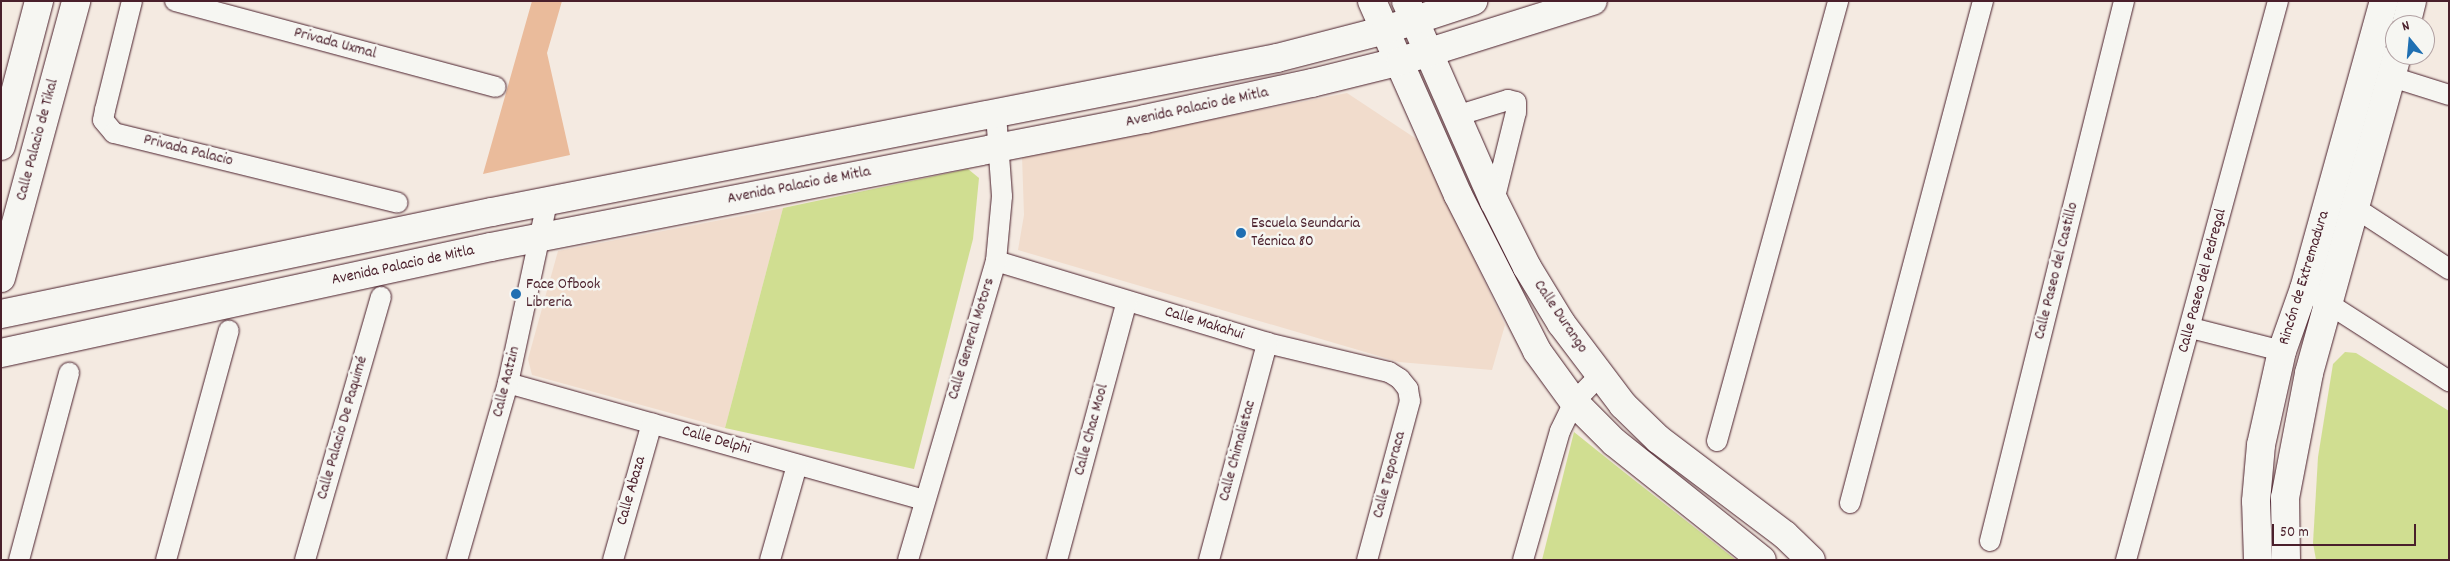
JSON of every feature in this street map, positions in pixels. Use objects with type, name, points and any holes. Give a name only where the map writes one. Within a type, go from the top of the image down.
[{"type":"main road","points":[[1,146],[39,1]]},
{"type":"main road","name":"Calle Palacio de Tikal","points":[[1,278],[76,1]]},
{"type":"main road","name":"Calle Durango","points":[[1372,1],[1401,61],[1458,196],[1537,351],[1574,402],[1621,448],[1762,560]]},
{"type":"main road","name":"Avenida Palacio de Mitla","points":[[1,314],[547,202],[1277,58],[1385,30],[1410,10],[1474,1]]},
{"type":"main road","name":"Avenida Palacio de Mitla","points":[[1,353],[540,238],[1145,119],[1401,61],[1593,1]]},
{"type":"main road","name":"Rincón de Extremadura","points":[[2258,560],[2256,501],[2261,445],[2282,351],[2304,289],[2384,1]]},
{"type":"main road","points":[[2408,15],[2412,1]]},
{"type":"main road","name":"Calle Durango","points":[[1410,10],[1494,201],[1551,307],[1600,375],[1623,405],[1658,439],[1785,535],[1811,560]]},
{"type":"main road","name":"Rincón de Extremadura","points":[[2286,560],[2285,498],[2293,445],[2309,373],[2357,209],[2395,66]]},
{"type":"street","name":"Privada Palacio","points":[[132,1],[103,120],[114,133],[398,204]]},
{"type":"street","name":"Privada Uxmal","points":[[175,1],[496,87]]},
{"type":"street","points":[[1717,441],[1838,1]]},
{"type":"street","points":[[1850,503],[1983,1]]},
{"type":"street","name":"Calle Paseo del Castillo","points":[[1990,541],[2124,1]]},
{"type":"street","name":"Calle Paseo del Pedregal","points":[[2126,560],[2191,328],[2278,1]]},
{"type":"street","points":[[2395,66],[2449,95]]},
{"type":"street","points":[[1456,116],[1508,100],[1516,102],[1516,112],[1494,201]]},
{"type":"street","name":"Calle General Motors","points":[[908,560],[924,500],[996,261],[1002,196],[1001,147],[996,114]]},
{"type":"street","name":"Calle Aatzin","points":[[457,560],[508,383],[547,202]]},
{"type":"street","points":[[2357,209],[2449,269]]},
{"type":"street","name":"Calle Makahui","points":[[996,261],[1267,343],[1389,372],[1408,389]]},
{"type":"street","points":[[2304,289],[2449,381]]},
{"type":"street","name":"Calle Palacio De Paquimé","points":[[305,560],[381,297]]},
{"type":"street","name":"Calle Chac Mool","points":[[1057,560],[1128,301]]},
{"type":"street","points":[[2191,328],[2282,351]]},
{"type":"street","points":[[166,560],[229,330]]},
{"type":"street","name":"Calle Chimalistac","points":[[1209,560],[1267,343]]},
{"type":"street","points":[[19,560],[69,373]]},
{"type":"street","points":[[1524,560],[1548,465],[1574,402],[1600,375]]},
{"type":"street","name":"Calle Delphi","points":[[508,383],[924,500]]},
{"type":"street","name":"Calle Teporaca","points":[[1367,560],[1410,401],[1408,389]]},
{"type":"street","name":"Calle Abaza","points":[[613,560],[652,423]]},
{"type":"street","points":[[770,560],[797,465]]},
{"type":"shaded area","name":"Escuela Seundaria Técnica 80","points":[[1347,93],[1418,140],[1505,325],[1492,370],[1399,362],[1018,250],[1024,215],[1022,156]]},
{"type":"shaded area","points":[[783,208],[725,428],[532,375],[528,359],[558,251]]},
{"type":"green space","points":[[968,169],[979,178],[973,239],[914,469],[725,428],[783,208]]},
{"type":"green space","points":[[2345,352],[2356,353],[2449,411],[2449,560],[2316,560],[2313,543],[2318,457],[2333,364]]},
{"type":"green space","points":[[1574,432],[1624,472],[1736,560],[1542,560]]},
{"type":"building","points":[[532,1],[562,1],[547,53],[570,155],[483,174]]},
{"type":"place","name":"Escuela Seundaria Técnica 80","points":[[1241,233]]},
{"type":"place","name":"Face Ofbook Libreria","points":[[516,294]]}]
